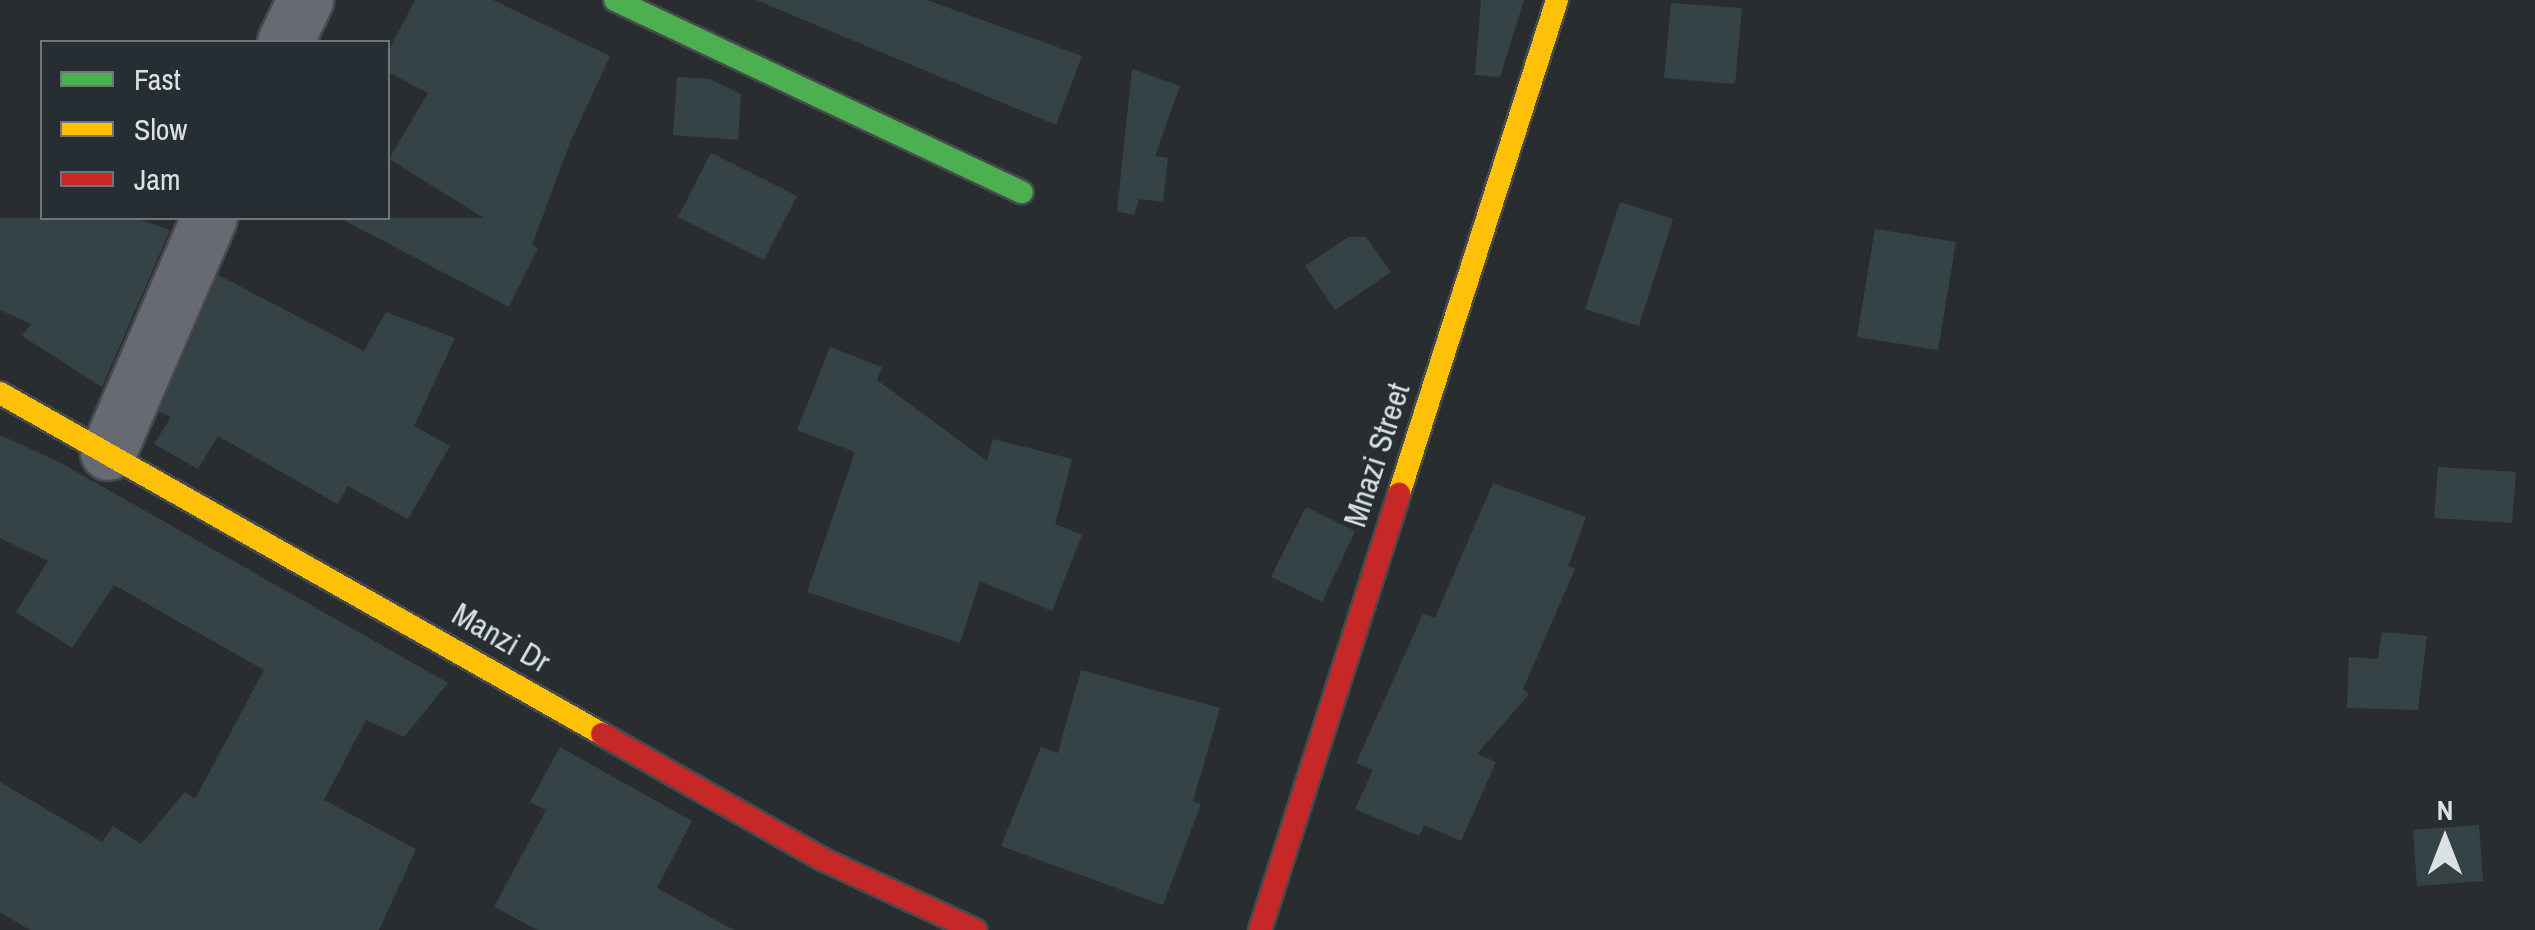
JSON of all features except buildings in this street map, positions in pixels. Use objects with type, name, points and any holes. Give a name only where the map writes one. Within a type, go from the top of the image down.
[{"type":"street","points":[[286,40],[305,0]]},
{"type":"street","points":[[616,0],[1022,192]]},
{"type":"street","name":"Mnazi Street","points":[[1260,930],[1556,0]]},
{"type":"street","points":[[108,452],[209,220]]},
{"type":"street","name":"Manzi Dr","points":[[0,393],[822,859],[974,930]]},
{"type":"traffic: fast","points":[[615,0],[1022,192]]},
{"type":"traffic: slow","points":[[1399,494],[1557,0]]},
{"type":"traffic: slow","points":[[0,393],[602,734]]},
{"type":"traffic: jam","points":[[1260,930],[1399,494]]},
{"type":"traffic: jam","points":[[602,734],[822,859],[975,930]]}]
